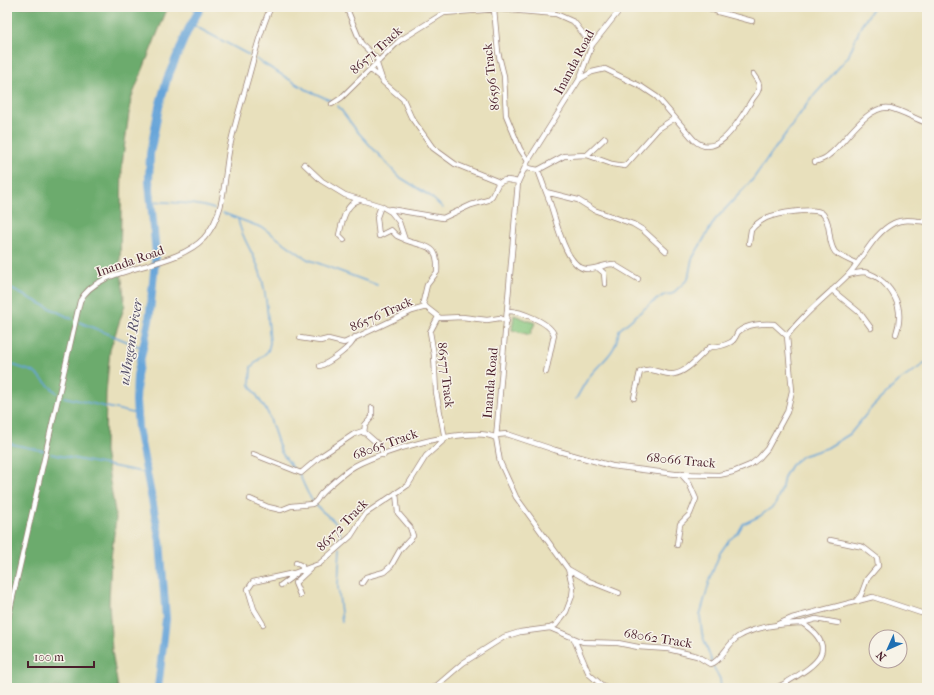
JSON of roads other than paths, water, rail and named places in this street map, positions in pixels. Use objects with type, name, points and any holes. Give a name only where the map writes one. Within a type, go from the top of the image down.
[{"type":"street","name":"Inanda Road","points":[[7,622],[77,311],[83,296],[88,289],[101,280],[163,261],[186,252],[212,227],[220,209],[234,127],[259,37],[271,7]]},
{"type":"street","points":[[457,7],[465,11]]},
{"type":"street","name":"Inanda Road","points":[[550,628],[562,619],[570,603],[572,588],[568,569],[516,497],[500,462],[496,436],[507,321],[514,203],[518,182],[528,161],[579,80],[592,45],[622,7]]},
{"type":"street","points":[[678,7],[688,7]]},
{"type":"street","points":[[707,7],[718,12],[752,21]]},
{"type":"street","points":[[347,9],[361,43],[378,62],[382,79]]},
{"type":"street","name":"86571 Track","points":[[332,104],[338,101],[371,70],[399,41],[444,13],[494,9],[548,12],[562,16],[574,22],[592,45]]},
{"type":"street","name":"86596 Track","points":[[494,9],[498,52],[506,96],[506,115],[520,149],[528,161]]},
{"type":"street","points":[[371,70],[404,99],[413,120],[439,154],[455,164],[497,181],[498,184]]},
{"type":"street","points":[[579,80],[581,77],[600,70],[613,72],[654,94],[699,145],[714,144],[733,129],[759,90],[758,81],[752,74]]},
{"type":"street","points":[[815,162],[829,155],[849,133],[867,117],[885,108],[902,111],[927,124]]},
{"type":"street","points":[[524,170],[528,168],[538,170],[564,156],[587,155],[612,164],[625,166],[658,130],[675,118]]},
{"type":"street","points":[[587,155],[605,138]]},
{"type":"street","points":[[304,164],[322,181],[359,200],[395,211],[443,218],[471,205],[488,200],[501,181],[508,179],[518,182]]},
{"type":"street","points":[[538,170],[567,252],[579,267],[587,269],[614,264],[638,279]]},
{"type":"street","points":[[546,192],[578,200],[594,210],[638,226],[666,251]]},
{"type":"street","points":[[344,240],[339,235],[343,218],[352,204],[359,200]]},
{"type":"street","points":[[383,207],[397,218],[404,239]]},
{"type":"street","points":[[383,207],[377,217],[379,236],[391,230],[397,236],[428,246],[436,256],[437,272],[426,290],[423,302],[426,307],[438,317],[487,320],[500,318],[507,321]]},
{"type":"street","points":[[749,243],[751,230],[767,218],[801,210],[821,212],[824,215],[829,228],[834,250],[838,254],[857,264]]},
{"type":"street","points":[[634,398],[640,372],[645,370],[659,371],[669,374],[680,372],[709,348],[720,347],[731,342],[742,329],[750,326],[774,324],[787,336],[799,321],[848,275],[880,234],[894,223],[906,220],[927,222]]},
{"type":"street","points":[[598,268],[604,272],[605,284]]},
{"type":"street","points":[[848,275],[866,272],[881,280],[894,293],[900,315],[896,334]]},
{"type":"street","points":[[832,290],[860,313],[871,328]]},
{"type":"street","name":"86576 Track","points":[[300,338],[320,341],[328,339],[344,343],[412,311],[426,307]]},
{"type":"street","points":[[507,311],[513,311],[539,321],[548,326],[554,335],[546,372]]},
{"type":"street","name":"86577 Track","points":[[438,317],[430,332],[441,426],[445,436]]},
{"type":"street","name":"68066 Track","points":[[496,436],[507,434],[555,450],[608,465],[681,474],[719,475],[733,472],[750,465],[767,449],[790,404],[792,378],[787,336]]},
{"type":"street","points":[[320,366],[352,346],[355,338]]},
{"type":"street","points":[[364,433],[366,424],[372,416],[372,408]]},
{"type":"street","points":[[253,454],[301,473],[321,456],[360,432],[364,433],[379,445],[384,455]]},
{"type":"street","name":"68065 Track","points":[[250,499],[268,507],[281,510],[291,506],[312,504],[325,490],[350,468],[384,455],[445,436],[482,433],[496,436]]},
{"type":"street","name":"86572 Track","points":[[263,624],[254,609],[248,589],[253,582],[311,568],[326,558],[356,529],[365,514],[408,484],[426,456],[444,440],[445,436]]},
{"type":"street","points":[[677,546],[680,524],[690,514],[696,499],[689,483],[681,474]]},
{"type":"street","points":[[362,583],[366,578],[384,572],[391,566],[400,550],[413,536],[410,527],[398,514],[396,493]]},
{"type":"street","points":[[830,540],[863,547],[877,558],[878,566],[867,579],[861,595],[857,600]]},
{"type":"street","points":[[281,584],[304,570],[296,563]]},
{"type":"street","points":[[300,595],[295,583],[311,568]]},
{"type":"street","points":[[568,569],[589,581],[619,593]]},
{"type":"street","points":[[778,625],[783,621],[799,616],[873,597],[880,598],[921,613]]},
{"type":"street","name":"68062 Track","points":[[550,628],[574,639],[588,643],[618,643],[638,647],[668,649],[697,656],[712,664],[718,661],[727,646],[738,637],[750,631],[778,625],[802,623],[816,619],[838,623]]},
{"type":"street","points":[[776,688],[784,686],[809,670],[817,662],[822,653],[820,645],[814,634],[802,623]]},
{"type":"street","points":[[434,688],[463,663],[504,637],[520,632],[550,628]]},
{"type":"street","points":[[574,639],[589,674],[605,688]]},
{"type":"waterway","points":[[191,7],[198,12]]},
{"type":"waterway","name":"uMngeni River","points":[[158,688],[166,619],[160,541],[138,428],[136,401],[137,375],[149,321],[156,253],[149,181],[150,154],[159,107],[167,79],[188,30],[201,7]]},
{"type":"waterway","points":[[576,399],[589,377],[612,351],[615,346],[619,330],[650,304],[664,295],[672,294],[688,279],[692,259],[715,220],[753,179],[810,100],[848,57],[861,26],[874,7]]},
{"type":"waterway","points":[[191,24],[249,55]]},
{"type":"waterway","points":[[256,59],[305,89],[332,101]]},
{"type":"waterway","points":[[338,106],[357,131],[398,176],[430,196],[443,208]]},
{"type":"waterway","points":[[151,201],[191,204],[214,209]]},
{"type":"waterway","points":[[223,213],[263,228],[307,259],[377,285]]},
{"type":"waterway","points":[[238,219],[242,233],[260,272],[267,307],[270,343],[268,351],[251,367],[250,385],[268,413],[281,452],[293,468]]},
{"type":"waterway","points":[[7,287],[72,319]]},
{"type":"waterway","points":[[79,322],[143,348]]},
{"type":"waterway","points":[[712,662],[702,634],[700,615],[712,573],[720,553],[729,540],[738,533],[743,524],[760,516],[775,505],[781,491],[784,477],[791,465],[802,456],[827,448],[850,434],[873,406],[899,381],[927,362]]},
{"type":"waterway","points":[[7,363],[34,372],[57,393]]},
{"type":"waterway","points":[[64,397],[137,414]]},
{"type":"waterway","points":[[7,443],[44,451]]},
{"type":"waterway","points":[[51,454],[147,473]]},
{"type":"waterway","points":[[299,473],[312,501],[337,525],[339,529],[340,544]]},
{"type":"waterway","points":[[340,548],[338,586],[342,622]]},
{"type":"waterway","points":[[713,666],[720,679],[721,688]]}]
